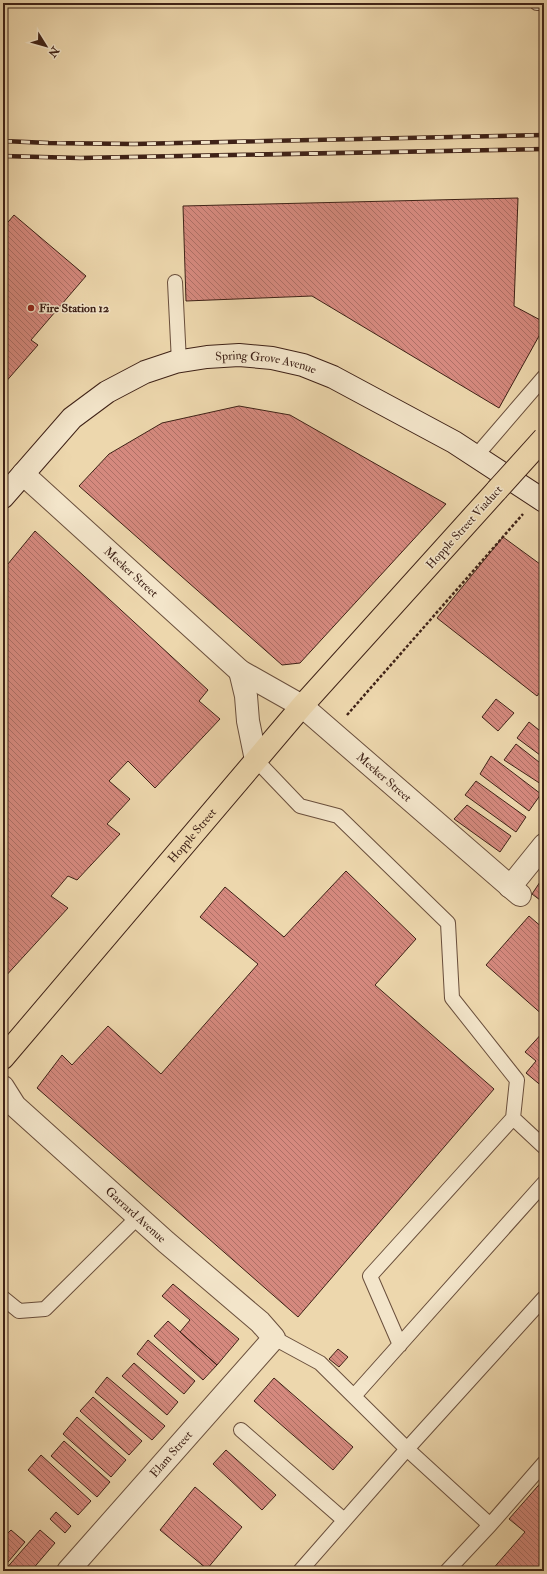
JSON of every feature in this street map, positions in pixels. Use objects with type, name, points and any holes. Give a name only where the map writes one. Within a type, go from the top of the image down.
[{"type":"main road","name":"Hopple Street Viaduct","points":[[385,616],[544,438]]},
{"type":"main road","name":"Hopple Street","points":[[3,1058],[302,706],[385,616]]},
{"type":"street","name":"Spring Grove Avenue","points":[[3,497],[72,418],[106,392],[145,372],[179,362],[207,357],[239,355],[272,358],[303,365],[333,377],[454,442],[541,499]]},
{"type":"street","name":"Meeker Street","points":[[23,474],[240,671],[302,706],[515,891],[544,845]]},
{"type":"street","points":[[240,671],[246,696],[248,721],[256,760]]},
{"type":"street","name":"Garrard Avenue","points":[[3,1087],[15,1106],[138,1217],[260,1322],[274,1338]]},
{"type":"street","name":"Elam Street","points":[[68,1571],[274,1338]]},
{"type":"lane","points":[[538,3],[544,4]]},
{"type":"lane","points":[[175,282],[179,362]]},
{"type":"lane","points":[[476,456],[544,377]]},
{"type":"lane","points":[[256,760],[300,806],[338,816],[448,923],[452,998],[518,1080],[513,1118],[370,1276],[400,1345]]},
{"type":"lane","points":[[513,1118],[544,1147]]},
{"type":"lane","points":[[354,1396],[544,1183]]},
{"type":"lane","points":[[3,1298],[18,1311],[45,1308],[138,1217]]},
{"type":"lane","points":[[300,1571],[407,1449],[544,1298]]},
{"type":"lane","points":[[274,1338],[320,1363],[407,1449],[490,1525]]},
{"type":"lane","points":[[241,1430],[344,1520]]},
{"type":"lane","points":[[447,1571],[490,1525],[544,1463]]},
{"type":"path","points":[[352,710],[541,499]]},
{"type":"building","points":[[518,198],[514,306],[544,322],[544,327],[499,408],[312,296],[186,301],[183,206]]},
{"type":"building","name":"Fire Station 12","points":[[14,215],[86,276],[31,340],[38,345],[3,385],[3,228]]},
{"type":"building","points":[[239,406],[290,415],[446,504],[300,663],[282,665],[79,486],[109,454],[162,423]]},
{"type":"building","points":[[35,531],[208,690],[199,701],[220,719],[155,788],[128,761],[109,781],[130,799],[107,824],[120,834],[77,880],[68,876],[51,896],[68,908],[3,979],[3,570]]},
{"type":"building","points":[[503,537],[544,567],[544,689],[543,688],[537,696],[437,618]]},
{"type":"building","points":[[496,699],[514,713],[498,731],[482,717]]},
{"type":"building","points":[[529,722],[544,734],[544,758],[517,738]]},
{"type":"building","points":[[516,744],[544,766],[544,786],[504,760]]},
{"type":"building","points":[[491,756],[541,794],[529,811],[480,774]]},
{"type":"building","points":[[476,781],[526,817],[516,832],[465,795]]},
{"type":"building","points":[[467,805],[511,836],[500,852],[454,819]]},
{"type":"building","points":[[346,871],[416,939],[375,985],[494,1089],[298,1317],[37,1088],[62,1055],[72,1065],[108,1026],[161,1074],[258,964],[200,917],[225,887],[284,937]]},
{"type":"building","points":[[544,876],[544,903],[532,894]]},
{"type":"building","points":[[529,916],[544,929],[544,1016],[486,965]]},
{"type":"building","points":[[544,1031],[544,1088],[526,1073],[536,1061],[525,1052]]},
{"type":"building","points":[[173,1284],[239,1339],[217,1365],[180,1332],[190,1320],[162,1296]]},
{"type":"building","points":[[168,1321],[217,1365],[203,1380],[154,1336]]},
{"type":"building","points":[[148,1340],[195,1381],[184,1394],[137,1354]]},
{"type":"building","points":[[338,1349],[348,1357],[339,1367],[329,1359]]},
{"type":"building","points":[[134,1363],[178,1402],[167,1415],[122,1376]]},
{"type":"building","points":[[107,1377],[165,1426],[152,1440],[95,1392]]},
{"type":"building","points":[[274,1378],[353,1447],[333,1470],[254,1401]]},
{"type":"building","points":[[93,1397],[142,1441],[129,1455],[80,1411]]},
{"type":"building","points":[[77,1417],[126,1460],[111,1477],[63,1434]]},
{"type":"building","points":[[64,1441],[110,1482],[97,1497],[51,1456]]},
{"type":"building","points":[[226,1450],[276,1495],[262,1510],[213,1464]]},
{"type":"building","points":[[41,1455],[91,1501],[78,1515],[28,1470]]},
{"type":"building","points":[[544,1479],[544,1571],[491,1571],[525,1532],[509,1519]]},
{"type":"building","points":[[195,1487],[242,1527],[207,1569],[160,1530]]},
{"type":"building","points":[[56,1512],[71,1526],[65,1533],[50,1519]]},
{"type":"building","points":[[11,1530],[25,1542],[3,1568],[3,1538]]},
{"type":"building","points":[[40,1530],[55,1543],[31,1571],[4,1571]]},
{"type":"railway","points":[[3,141],[134,144],[544,135]]},
{"type":"railway","points":[[3,156],[80,158],[544,149]]},
{"type":"place","name":"Fire Station 12","points":[[31,308]]}]
